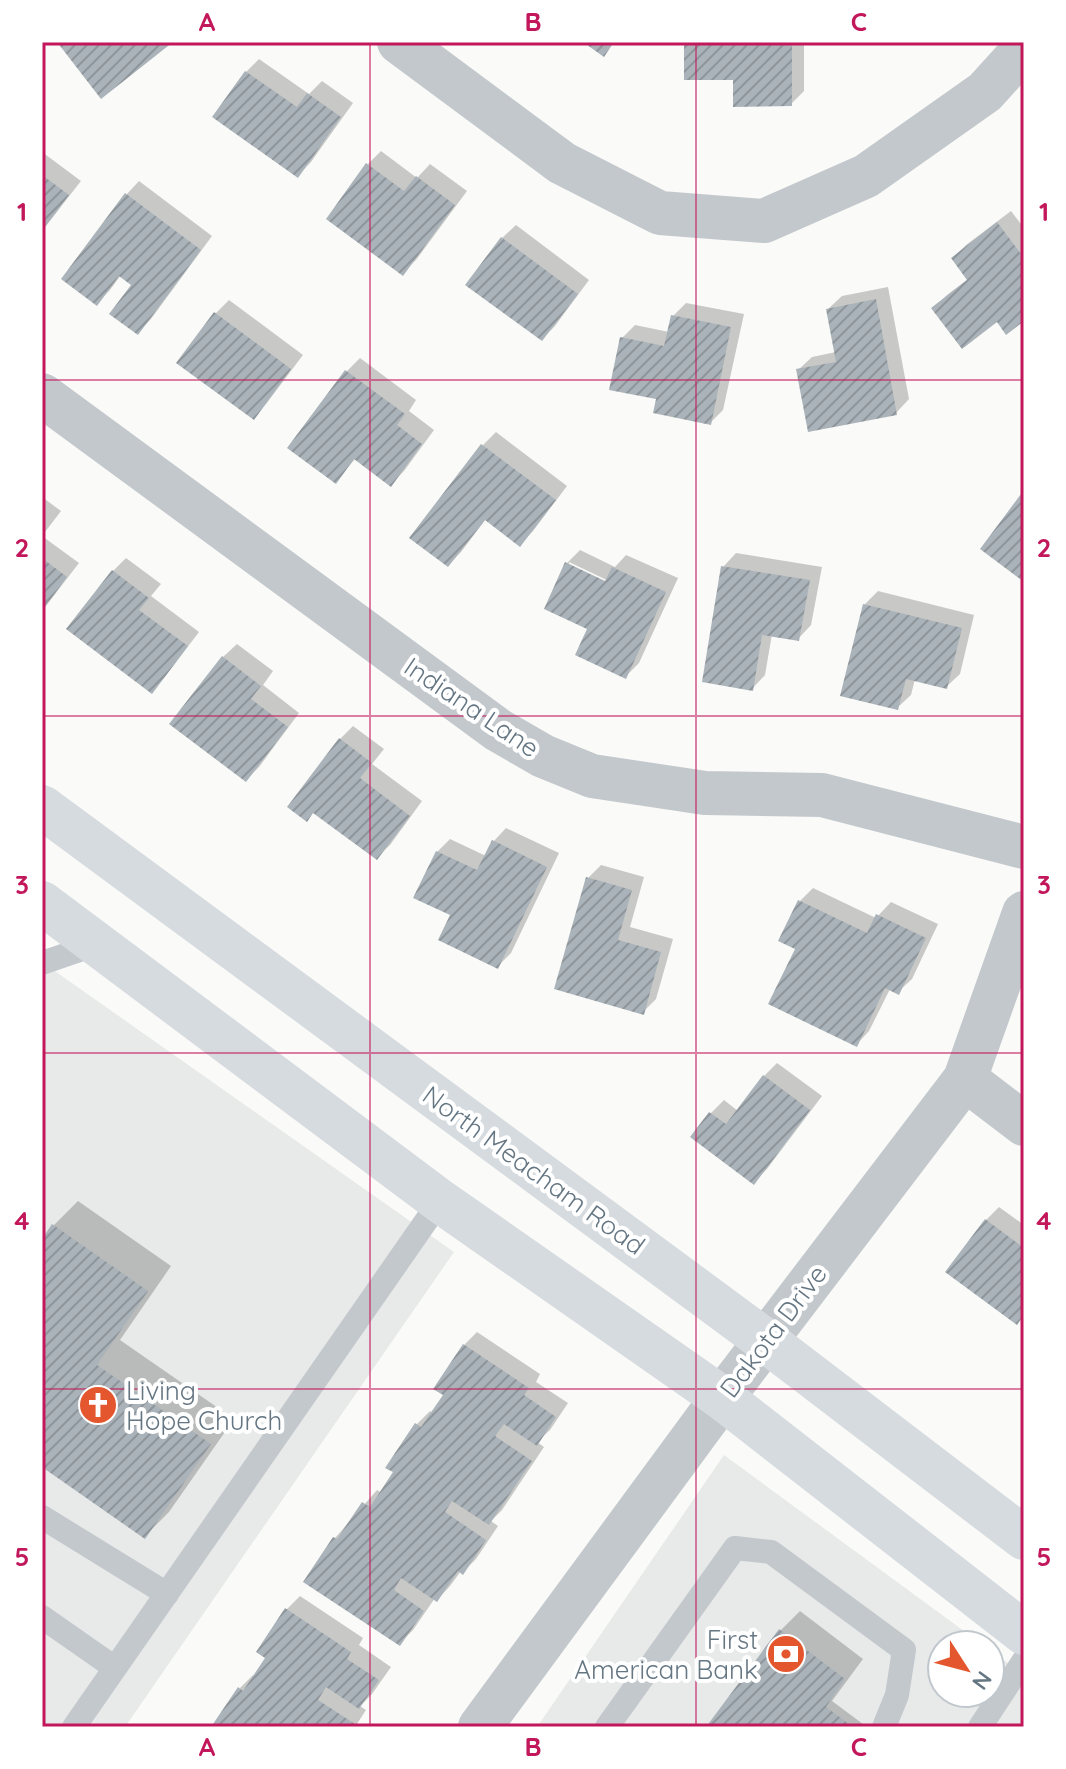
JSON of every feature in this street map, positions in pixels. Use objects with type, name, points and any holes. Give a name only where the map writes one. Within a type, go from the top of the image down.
[{"type":"main road","name":"North Meacham Road","points":[[42,807],[766,1341],[1024,1538]]},
{"type":"main road","points":[[42,903],[440,1201],[722,1398],[1024,1633]]},
{"type":"street","points":[[399,42],[562,163],[660,213],[764,221],[866,176],[985,92],[1024,49]]},
{"type":"street","name":"Indiana Lane","points":[[42,395],[498,730],[543,756],[592,776],[705,793],[822,795],[1024,847]]},
{"type":"street","name":"Dakota Drive","points":[[493,1723],[722,1398],[965,1079],[1024,913]]},
{"type":"street","points":[[965,1079],[1024,1124]]},
{"type":"lane","points":[[42,963],[97,944]]},
{"type":"lane","points":[[74,1727],[440,1201]]},
{"type":"lane","points":[[42,1517],[167,1594]]},
{"type":"lane","points":[[607,1727],[735,1548],[771,1552],[904,1650],[897,1695],[884,1727]]},
{"type":"lane","points":[[42,1617],[115,1668]]},
{"type":"lane","points":[[980,1727],[1024,1660]]},
{"type":"shaded area","points":[[42,962],[454,1252],[125,1727],[42,1727]]},
{"type":"shaded area","points":[[724,1455],[961,1629],[926,1629],[926,1709],[1006,1709],[1006,1662],[1024,1675],[1024,1727],[537,1727]]},
{"type":"building","points":[[57,42],[173,42],[101,99]]},
{"type":"building","points":[[583,42],[614,42],[604,57]]},
{"type":"building","points":[[684,42],[792,42],[792,106],[733,107],[733,80],[684,80]]},
{"type":"building","points":[[245,71],[297,107],[307,93],[341,117],[298,178],[212,117]]},
{"type":"building","points":[[366,163],[404,191],[416,176],[455,205],[403,276],[326,219]]},
{"type":"building","points":[[42,175],[69,195],[42,231]]},
{"type":"building","points":[[125,193],[201,250],[138,335],[109,314],[131,285],[119,276],[97,306],[61,279]]},
{"type":"building","points":[[997,222],[1024,258],[1024,321],[1006,335],[997,322],[962,349],[931,308],[967,280],[951,258]]},
{"type":"building","points":[[501,237],[578,294],[542,341],[465,285]]},
{"type":"building","points":[[876,299],[897,415],[808,432],[796,369],[836,362],[826,309]]},
{"type":"building","points":[[214,312],[291,369],[254,420],[176,363]]},
{"type":"building","points":[[671,315],[731,327],[711,425],[653,413],[656,399],[609,390],[620,337],[664,346]]},
{"type":"building","points":[[345,370],[405,414],[397,425],[422,444],[391,487],[354,459],[336,484],[287,448]]},
{"type":"building","points":[[481,444],[556,500],[520,547],[485,520],[448,567],[409,538]]},
{"type":"building","points":[[1024,490],[1024,582],[980,549]]},
{"type":"building","points":[[42,558],[67,577],[42,611]]},
{"type":"building","points":[[565,562],[605,581],[612,567],[666,592],[626,679],[575,655],[587,629],[544,609]]},
{"type":"building","points":[[721,566],[810,580],[799,641],[762,635],[753,691],[702,682]]},
{"type":"building","points":[[112,570],[149,598],[139,610],[188,646],[152,694],[66,629]]},
{"type":"building","points":[[863,604],[962,628],[947,689],[906,679],[898,710],[840,696]]},
{"type":"building","points":[[222,656],[261,686],[251,699],[288,727],[246,782],[169,724]]},
{"type":"building","points":[[339,738],[372,763],[360,778],[410,816],[377,860],[313,813],[307,822],[287,807]]},
{"type":"building","points":[[492,840],[547,867],[498,969],[438,940],[450,915],[413,898],[436,851],[477,870]]},
{"type":"building","points":[[586,877],[632,890],[618,940],[661,952],[644,1015],[554,989]]},
{"type":"building","points":[[798,900],[867,933],[876,914],[926,938],[899,995],[885,988],[857,1047],[768,1004],[795,949],[778,941]]},
{"type":"building","points":[[763,1075],[810,1110],[754,1185],[690,1137],[709,1112],[726,1124]]},
{"type":"building","points":[[985,1219],[1024,1248],[1024,1315],[1017,1325],[945,1272]]},
{"type":"building","name":"Living Hope Church","points":[[52,1224],[148,1291],[97,1365],[211,1444],[145,1539],[42,1467],[42,1239]]},
{"type":"building","points":[[463,1344],[529,1388],[524,1395],[556,1417],[537,1446],[504,1424],[495,1436],[532,1461],[489,1525],[452,1501],[445,1512],[486,1540],[463,1575],[458,1571],[437,1602],[401,1578],[394,1590],[424,1611],[400,1646],[303,1582],[333,1537],[337,1539],[362,1502],[370,1507],[393,1472],[385,1468],[415,1423],[421,1427],[443,1395],[433,1389]]},
{"type":"building","points":[[285,1608],[351,1652],[347,1659],[379,1680],[359,1709],[326,1687],[318,1700],[355,1724],[353,1727],[211,1727],[238,1687],[243,1691],[265,1658],[256,1652]]},
{"type":"building","name":"First American Bank","points":[[779,1629],[845,1679],[826,1707],[853,1727],[706,1727]]},
{"type":"place","name":"Living Hope Church","points":[[98,1405]]},
{"type":"place","name":"First American Bank","points":[[786,1654]]}]
